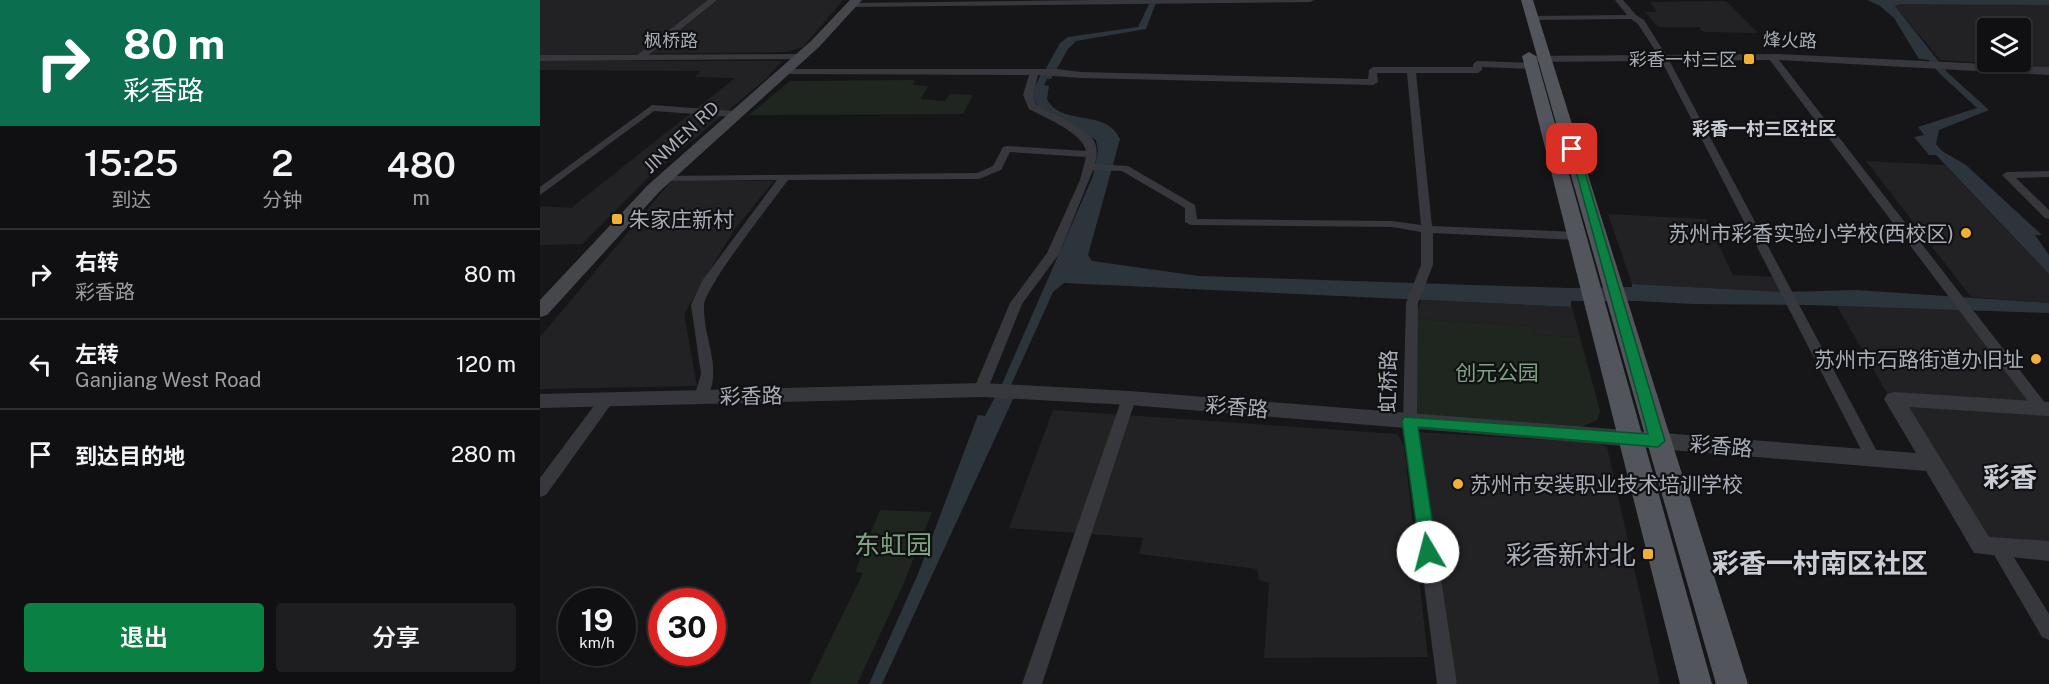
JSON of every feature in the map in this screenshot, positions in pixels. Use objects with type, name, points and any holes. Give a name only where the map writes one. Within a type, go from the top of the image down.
[{"type":"main road","points":[[1514,0],[1535,61],[1604,293],[1658,441],[1732,684]]},
{"type":"main road","points":[[1527,0],[1533,18],[1535,61],[1577,237],[1604,293],[1631,439],[1696,684]]},
{"type":"main road","name":"JINMEN RD","points":[[540,311],[665,178],[802,56],[854,3]]},
{"type":"street","points":[[639,58],[713,0]]},
{"type":"street","points":[[854,3],[1158,3],[1310,0]]},
{"type":"street","points":[[1618,0],[1632,17],[1641,22],[1664,58],[1873,459]]},
{"type":"street","points":[[1533,18],[1632,17]]},
{"type":"street","name":"枫桥路","points":[[540,58],[802,56]]},
{"type":"street","points":[[1772,57],[1964,311],[2045,409]]},
{"type":"street","name":"烽火路","points":[[1535,61],[1772,57],[2049,71]]},
{"type":"street","points":[[784,71],[1034,72],[1373,82],[1373,70],[1478,70],[1477,64],[1535,61]]},
{"type":"street","name":"虹桥路","points":[[1411,70],[1427,229],[1427,265],[1412,303],[1410,421],[1447,684]]},
{"type":"street","points":[[982,391],[1016,303],[1053,254],[1091,167],[1092,154],[1089,141],[1078,132],[1032,107],[1028,95],[1034,72]]},
{"type":"street","points":[[540,192],[652,108],[735,114]]},
{"type":"street","points":[[665,178],[979,176],[997,168],[1007,149],[1092,154]]},
{"type":"street","points":[[1091,167],[1124,168],[1191,207],[1191,222],[1392,224],[1427,229],[1577,237]]},
{"type":"street","points":[[2049,174],[2007,175],[2049,216]]},
{"type":"street","points":[[701,397],[708,374],[697,305],[706,284],[785,177]]},
{"type":"street","name":"彩香路","points":[[540,401],[982,391],[1130,398],[1932,463]]},
{"type":"street","points":[[1032,684],[1130,398]]},
{"type":"street","points":[[540,490],[607,399]]},
{"type":"street","points":[[2045,409],[1894,399],[1982,546],[2049,551]]},
{"type":"street","points":[[1999,548],[2049,631]]},
{"type":"shaded area","points":[[540,0],[843,0],[803,47],[787,52],[540,55]]},
{"type":"shaded area","points":[[1867,0],[2049,0],[2049,5],[1900,4],[1895,6],[1947,72],[1989,110],[1939,130],[1936,144],[1942,151],[1966,165],[2042,235],[2035,235],[2049,255],[2049,274],[1936,155],[1929,155],[1914,137],[1924,135],[1918,127],[1977,108],[1938,72],[1929,60],[1919,59],[1894,18],[1880,6]]},
{"type":"shaded area","points":[[1726,1],[1758,33],[1703,32],[1699,27],[1658,27],[1645,12],[1657,12],[1650,2]]},
{"type":"shaded area","points":[[1150,2],[1156,3],[1146,29],[1076,41],[1068,49],[1051,79],[1047,79],[1044,85],[1049,86],[1047,99],[1062,113],[1105,124],[1114,130],[1120,139],[1088,255],[1092,261],[1199,276],[1568,288],[1632,287],[1632,284],[1784,292],[1856,290],[2049,303],[2049,313],[1638,301],[1571,301],[1571,307],[1064,283],[1053,292],[1011,385],[1019,386],[882,684],[869,684],[918,574],[978,415],[985,416],[1002,384],[1093,176],[1098,151],[1096,140],[1038,109],[1032,93],[1060,43],[1068,37],[1138,27]]},
{"type":"shaded area","points":[[1963,3],[2049,5],[2049,67],[2031,66],[2031,18],[1977,18],[1977,62],[1940,60],[1895,6]]},
{"type":"shaded area","points":[[540,61],[782,61],[767,78],[651,175],[582,244],[540,245],[540,206],[571,208],[735,78],[695,77],[701,71],[540,70]]},
{"type":"shaded area","name":"苏州市彩香实验小学校(西校区)","points":[[1866,161],[1945,165],[2049,274],[2049,303],[1971,297]]},
{"type":"shaded area","points":[[672,180],[774,181],[734,230],[684,314],[697,386],[540,389],[540,337]]},
{"type":"shaded area","points":[[1608,214],[1706,219],[1733,275],[1777,277],[1784,292],[1632,284]]},
{"type":"shaded area","points":[[1421,300],[1572,307],[1580,337],[1534,335],[1532,326],[1415,319]]},
{"type":"shaded area","points":[[1837,306],[1961,310],[2031,403],[2049,404],[2049,556],[1978,551]]},
{"type":"shaded area","points":[[1053,410],[1397,434],[1404,445],[1428,657],[1264,658],[1269,583],[1259,580],[1257,569],[1139,554],[1143,538],[1009,528]]},
{"type":"shaded area","points":[[1418,432],[1597,443],[1607,447],[1660,684],[1456,684]]},
{"type":"green space","points":[[915,80],[913,85],[928,86],[921,99],[945,101],[950,94],[973,95],[963,114],[749,115],[790,81]]},
{"type":"green space","name":"创元公园","points":[[1415,319],[1532,326],[1534,335],[1580,337],[1600,411],[1597,420],[1579,428],[1414,415]]},
{"type":"green space","name":"东虹园","points":[[880,510],[932,512],[903,585],[857,684],[809,684],[863,573],[855,572]]},
{"type":"place","name":"彩香一村三区","points":[[1749,59]]},
{"type":"place","name":"朱家庄新村","points":[[617,219]]},
{"type":"place","name":"苏州市彩香实验小学校(西校区)","points":[[1966,233]]},
{"type":"place","name":"苏州市石路街道办旧址","points":[[2036,359]]},
{"type":"place","name":"苏州市安装职业技术培训学校","points":[[1458,484]]},
{"type":"place","name":"彩香新村北","points":[[1648,554]]},
{"type":"district","name":"彩香一村三区社区","points":[[1764,128]]},
{"type":"district","name":"彩香","points":[[2010,477]]},
{"type":"district","name":"彩香一村南区社区","points":[[1820,563]]},
{"type":"route","points":[[1428,552],[1410,421],[1658,441],[1572,149]]}]
